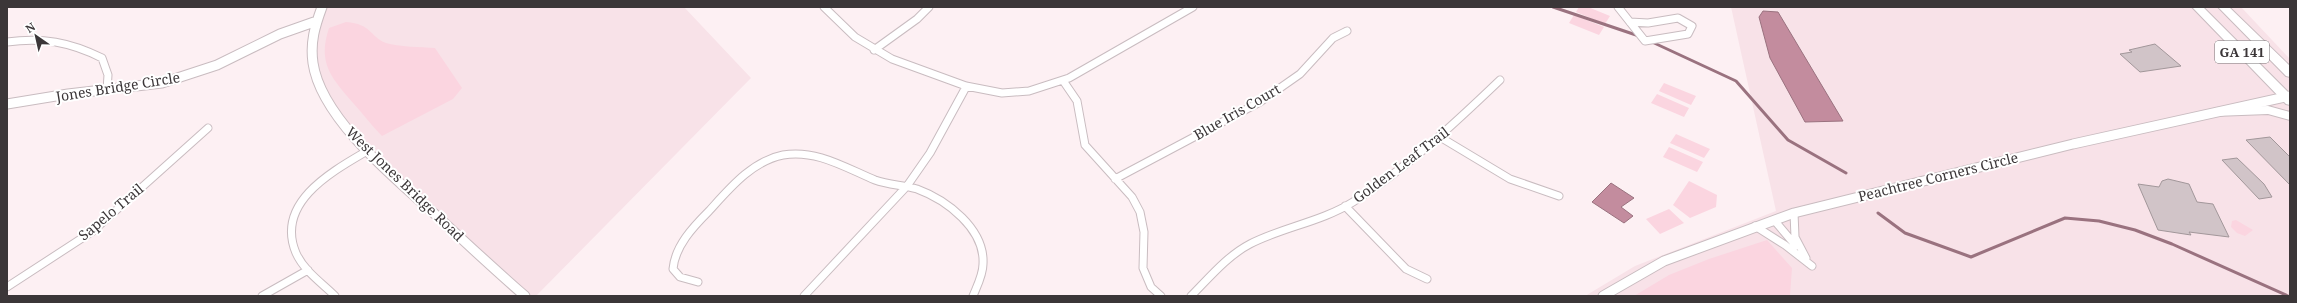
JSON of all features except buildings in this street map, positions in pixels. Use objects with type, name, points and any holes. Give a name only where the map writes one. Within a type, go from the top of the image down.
[{"type":"highway","name":"GA 141","points":[[2197,7],[2289,97]]},
{"type":"highway","name":"GA 141","points":[[2223,7],[2290,73]]},
{"type":"highway","points":[[2215,112],[2268,110],[2290,116]]},
{"type":"street","name":"West Jones Bridge Road","points":[[322,7],[314,22],[311,39],[312,60],[321,90],[342,124],[367,151],[525,296]]},
{"type":"street","points":[[824,7],[837,23],[874,50],[907,66],[966,87],[1014,93],[1034,91],[1064,82],[1194,7]]},
{"type":"street","points":[[1618,7],[1645,42],[1688,34],[1692,26],[1686,20],[1675,17],[1652,23],[1630,22]]},
{"type":"street","points":[[874,50],[927,9]]},
{"type":"street","name":"Jones Bridge Circle","points":[[7,104],[68,94],[162,83],[217,65],[280,34],[314,22]]},
{"type":"street","name":"Blue Iris Court","points":[[1115,179],[1260,102],[1300,74],[1333,38],[1347,31]]},
{"type":"street","points":[[7,42],[26,39],[45,39],[78,45],[102,58],[108,75],[107,90]]},
{"type":"street","name":"Golden Leaf Trail","points":[[1191,296],[1233,255],[1251,244],[1346,206],[1395,173],[1440,137],[1500,80]]},
{"type":"street","points":[[1064,82],[1077,101],[1085,145],[1132,197],[1140,212],[1144,232],[1143,268],[1151,287],[1161,296]]},
{"type":"street","points":[[804,296],[907,186],[930,153],[940,132],[966,87]]},
{"type":"street","name":"Peachtree Corners Circle","points":[[1603,296],[1664,261],[1755,226],[1794,213],[2005,160],[2215,112],[2289,97]]},
{"type":"street","name":"Sapelo Trail","points":[[7,286],[93,231],[208,128]]},
{"type":"street","points":[[1440,137],[1510,179],[1559,196]]},
{"type":"street","points":[[335,296],[308,270],[296,253],[291,238],[290,228],[298,206],[310,190],[330,172],[367,151]]},
{"type":"street","points":[[698,282],[681,278],[673,270],[673,258],[688,235],[716,202],[758,165],[770,159],[799,153],[824,158],[877,181],[907,186],[951,208],[968,225],[975,235],[984,262],[973,296]]},
{"type":"street","points":[[1346,206],[1406,269],[1427,278]]},
{"type":"street","points":[[1794,213],[1793,225],[1798,248]]},
{"type":"street","points":[[1755,226],[1812,266],[1774,220]]},
{"type":"street","points":[[262,296],[308,270]]},
{"type":"shaded area","points":[[322,7],[684,7],[751,78],[536,296],[525,296],[372,156],[321,90],[312,60]]},
{"type":"shaded area","points":[[1579,7],[1588,7],[1610,16],[1605,24],[1576,12]]},
{"type":"shaded area","points":[[1731,7],[2241,7],[2290,59],[2290,296],[1585,296],[1635,266],[1776,211]]},
{"type":"shaded area","points":[[1763,11],[1778,12],[1843,121],[1805,122],[1770,58],[1759,17]]},
{"type":"shaded area","points":[[1574,15],[1604,27],[1599,35],[1569,23]]},
{"type":"shaded area","points":[[346,22],[361,25],[386,43],[403,46],[435,48],[462,88],[453,99],[382,136],[333,78],[326,61],[325,51],[329,28]]},
{"type":"shaded area","points":[[1664,83],[1696,96],[1691,105],[1659,91]]},
{"type":"shaded area","points":[[1657,94],[1689,108],[1684,117],[1651,103]]},
{"type":"shaded area","points":[[1676,134],[1710,149],[1704,158],[1670,143]]},
{"type":"shaded area","points":[[1669,147],[1703,162],[1697,172],[1663,157]]},
{"type":"shaded area","points":[[1689,181],[1717,195],[1716,207],[1690,218],[1673,205]]},
{"type":"shaded area","points":[[1611,183],[1634,198],[1621,207],[1633,216],[1624,223],[1592,202]]},
{"type":"shaded area","points":[[1669,209],[1684,223],[1660,234],[1646,219]]},
{"type":"shaded area","points":[[2236,220],[2253,230],[2245,236],[2237,233],[2231,227],[2232,221]]},
{"type":"shaded area","points":[[1767,240],[1792,268],[1790,296],[1634,296],[1669,275],[1709,259]]},
{"type":"waterway","points":[[1553,7],[1639,36]]},
{"type":"waterway","points":[[1652,42],[1736,81],[1788,140],[1846,173]]},
{"type":"waterway","points":[[1878,213],[1905,233],[1971,257],[2065,218],[2099,221],[2135,230],[2172,244],[2288,296]]}]
